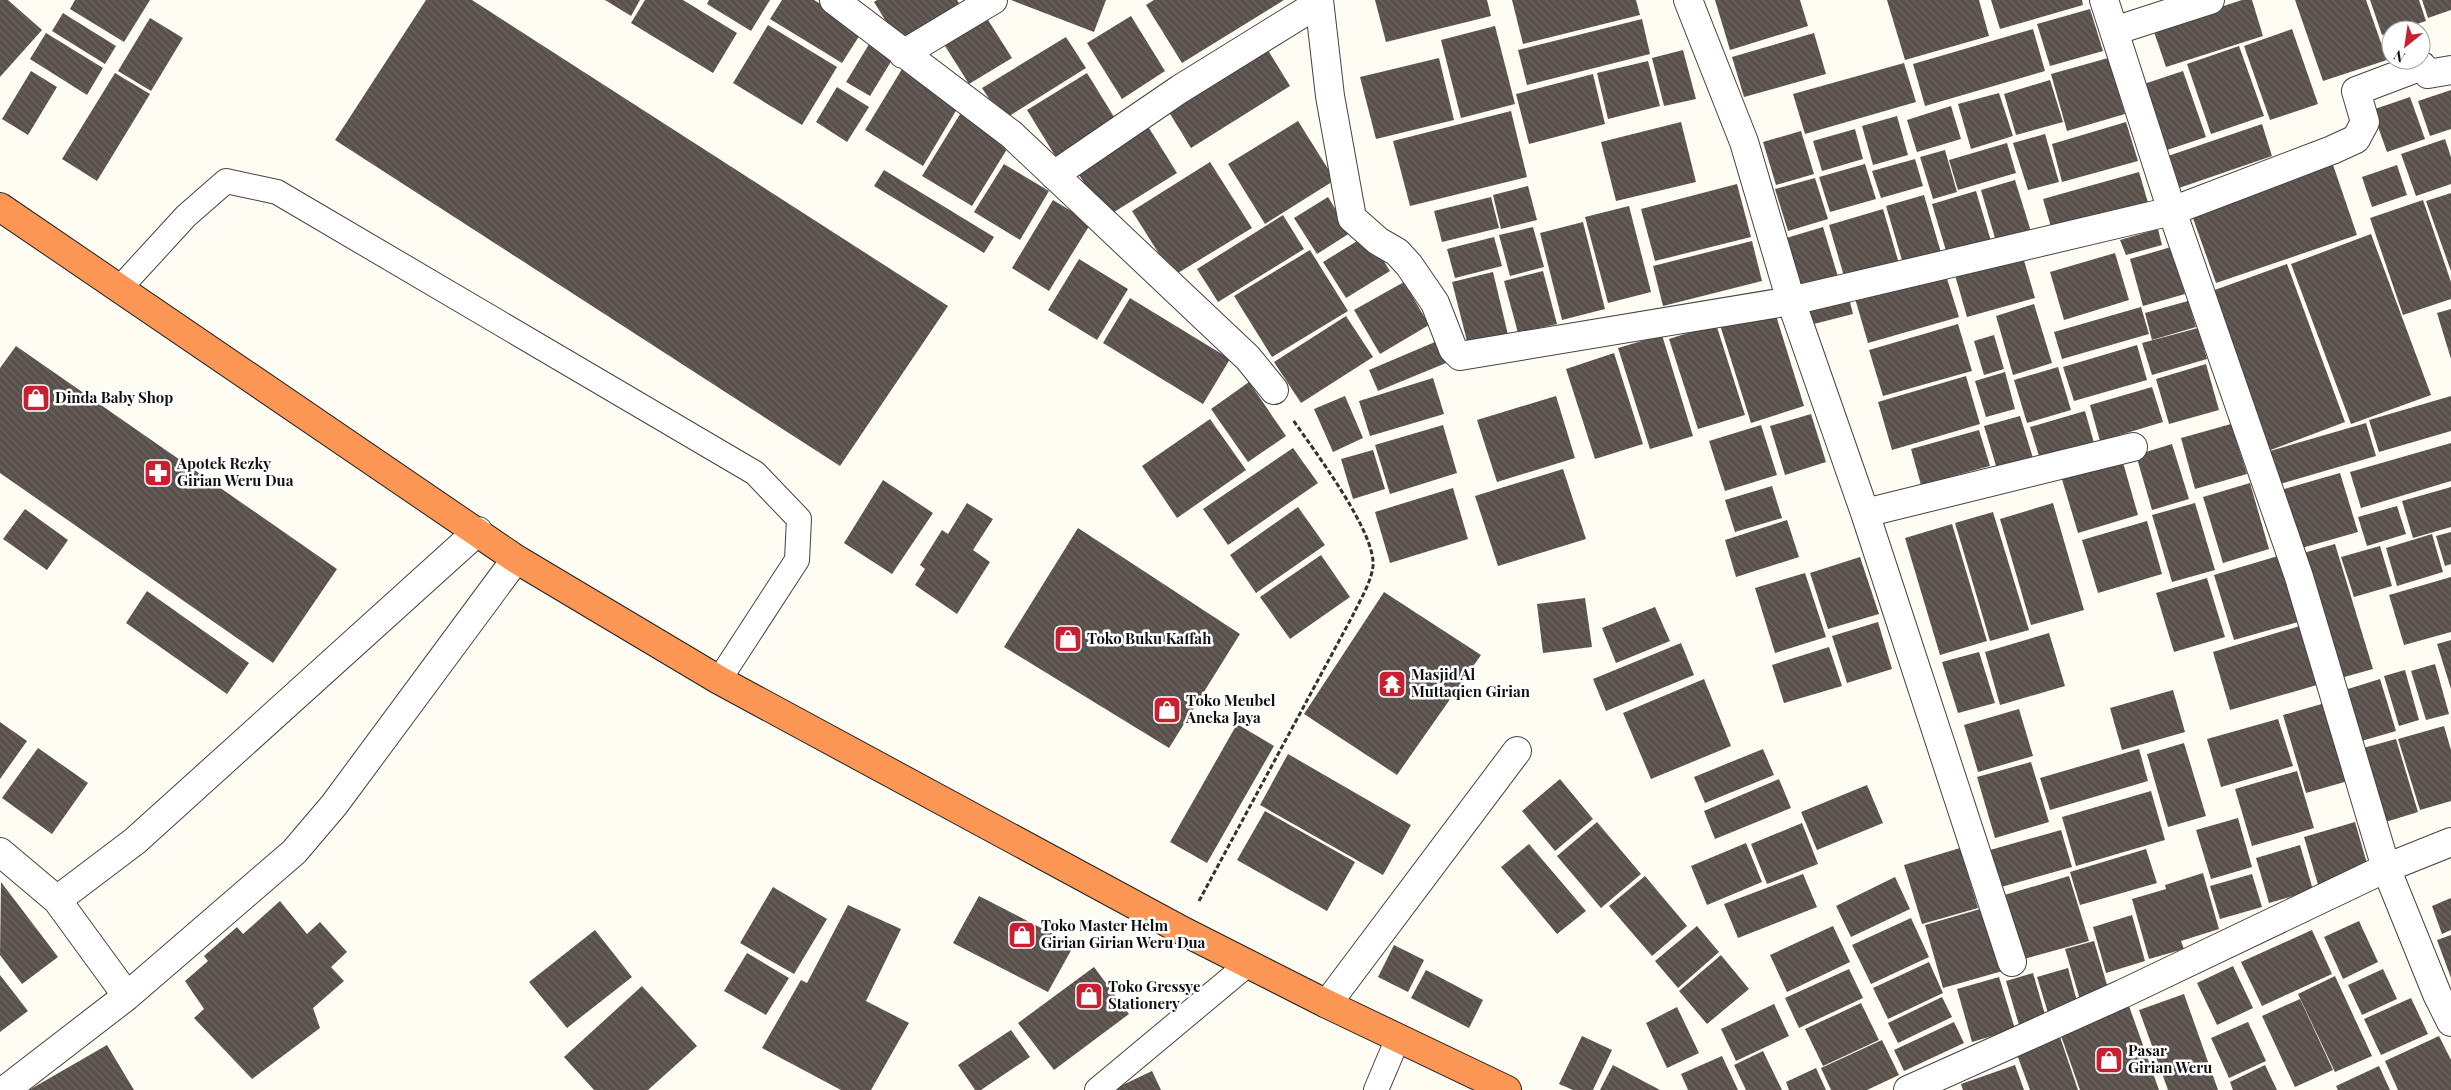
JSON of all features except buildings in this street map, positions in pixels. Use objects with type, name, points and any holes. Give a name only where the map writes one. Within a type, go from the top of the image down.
[{"type":"highway","points":[[0,208],[478,531],[516,559],[719,680],[1183,931],[1327,1004],[1507,1090]]},
{"type":"street","points":[[834,0],[1011,134],[1248,358],[1274,390]]},
{"type":"street","points":[[903,54],[993,0]]},
{"type":"street","points":[[1688,0],[1744,142],[1791,301],[1865,513],[2012,962]]},
{"type":"street","points":[[2104,0],[2172,211],[2299,578],[2386,868],[2437,994],[2451,1022]]},
{"type":"street","points":[[2114,31],[2210,0]]},
{"type":"street","points":[[1054,175],[1180,89],[1319,2],[1330,96],[1352,218],[1378,241],[1397,252],[1409,264],[1435,304],[1453,349],[1460,356],[1791,301],[2172,211],[2356,139],[2365,122],[2356,90],[2422,66],[2428,74],[2451,70]]},
{"type":"street","points":[[1865,513],[2133,447]]},
{"type":"street","points":[[56,900],[135,841],[478,531]]},
{"type":"street","points":[[5,1090],[127,996],[294,852],[334,805],[516,559]]},
{"type":"street","points":[[1327,1004],[1517,751]]},
{"type":"street","points":[[1908,1090],[2122,994],[2386,868],[2451,842]]},
{"type":"street","points":[[0,852],[56,900],[127,996]]},
{"type":"lane","points":[[120,288],[186,216],[226,181],[277,192],[755,473],[799,519],[797,560],[719,680]]},
{"type":"lane","points":[[1097,1090],[1248,964]]},
{"type":"lane","points":[[1376,1090],[1398,1038]]},
{"type":"path","points":[[1183,931],[1353,615],[1369,581],[1373,565],[1370,544],[1343,494],[1274,390]]},
{"type":"place","name":"Dinda Baby Shop","points":[[36,398]]},
{"type":"place","name":"Apotek Rezky Girian Weru Dua","points":[[158,473]]},
{"type":"place","name":"Toko Buku Kaffah","points":[[1068,639]]},
{"type":"place","name":"Masjid Al Muttaqien Girian","points":[[1392,684]]},
{"type":"place","name":"Toko Meubel Aneka Jaya","points":[[1167,710]]},
{"type":"place","name":"Toko Master Helm Girian Girian Weru Dua","points":[[1022,935]]},
{"type":"place","name":"Toko Gressye Stationery","points":[[1089,996]]},
{"type":"place","name":"Pasar Girian Weru","points":[[2109,1060]]}]
